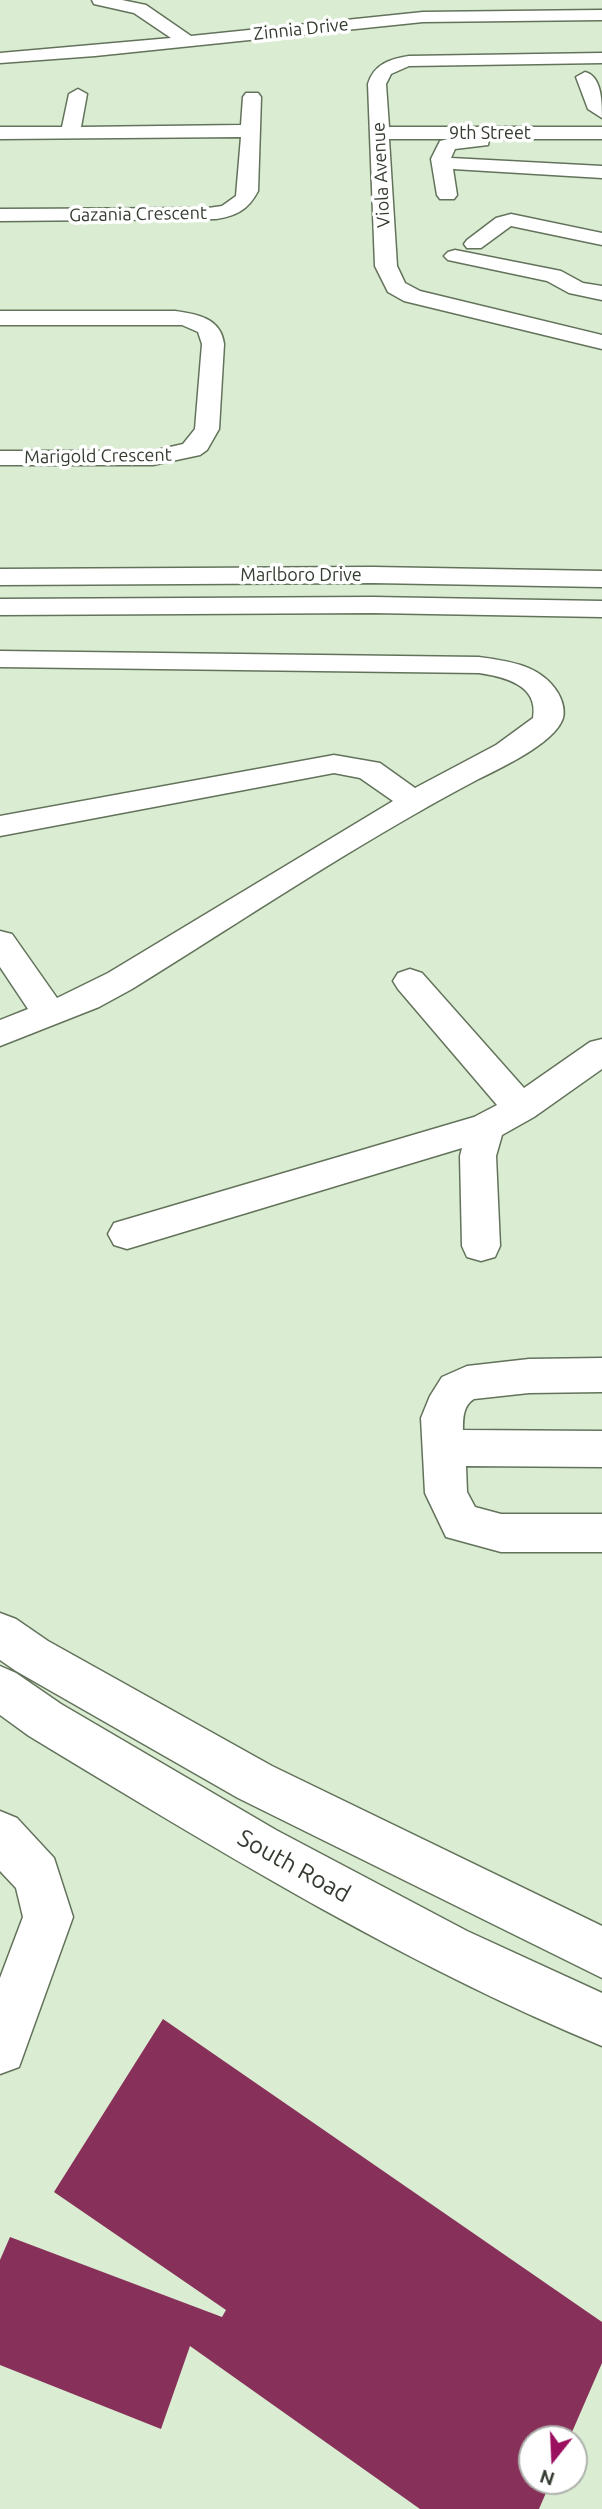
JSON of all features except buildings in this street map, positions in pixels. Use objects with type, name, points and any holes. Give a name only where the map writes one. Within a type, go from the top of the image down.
[{"type":"street","points":[[100,0],[139,9],[187,41]]},
{"type":"street","points":[[368,6],[393,19]]},
{"type":"street","name":"Zinnia Drive","points":[[0,58],[95,51],[393,19],[484,14],[602,15]]},
{"type":"street","name":"Viola Avenue","points":[[602,58],[441,58],[398,63],[382,71],[378,79],[378,133],[386,266],[396,287],[412,296],[602,342]]},
{"type":"street","points":[[590,74],[597,109],[602,112]]},
{"type":"street","points":[[70,133],[78,94]]},
{"type":"street","name":"Gazania Crescent","points":[[0,215],[201,214],[239,206],[248,191],[252,97]]},
{"type":"street","points":[[0,133],[250,131]]},
{"type":"street","name":"9th Street","points":[[378,133],[602,133]]},
{"type":"street","points":[[447,195],[442,163],[447,145],[457,142],[478,141],[602,152]]},
{"type":"street","points":[[442,163],[602,172]]},
{"type":"street","points":[[474,244],[503,222],[511,220],[602,239]]},
{"type":"street","points":[[455,256],[553,276],[577,288],[602,293]]},
{"type":"street","name":"Marigold Crescent","points":[[0,318],[175,318],[189,320],[208,328],[213,336],[207,429],[198,445],[191,450],[153,458],[0,458]]},
{"type":"street","name":"Marlboro Drive","points":[[0,577],[373,575],[602,579]]},
{"type":"street","name":"Marlboro Drive","points":[[0,607],[373,605],[602,609]]},
{"type":"street","points":[[0,659],[479,665],[519,674],[532,680],[541,688],[549,710],[547,721],[536,732],[414,801],[120,981],[87,999],[0,1034]]},
{"type":"street","points":[[0,826],[334,764],[369,771],[414,801]]},
{"type":"street","points":[[0,942],[48,1013]]},
{"type":"street","points":[[410,981],[521,1108]]},
{"type":"street","points":[[127,1234],[274,1194],[349,1168],[486,1127],[521,1108],[602,1051]]},
{"type":"street","points":[[481,1246],[478,1156],[486,1127]]},
{"type":"street","points":[[602,1375],[529,1376],[467,1383],[456,1389],[442,1419],[446,1493],[461,1523],[501,1533],[602,1533]]},
{"type":"street","points":[[444,1448],[602,1449]]},
{"type":"street","points":[[0,1634],[32,1656],[255,1782],[602,1953]]},
{"type":"street","name":"South Road","points":[[0,1688],[45,1720],[259,1847],[449,1950],[602,2020]]},
{"type":"street","points":[[0,1835],[37,1875],[48,1917],[0,2048]]}]
